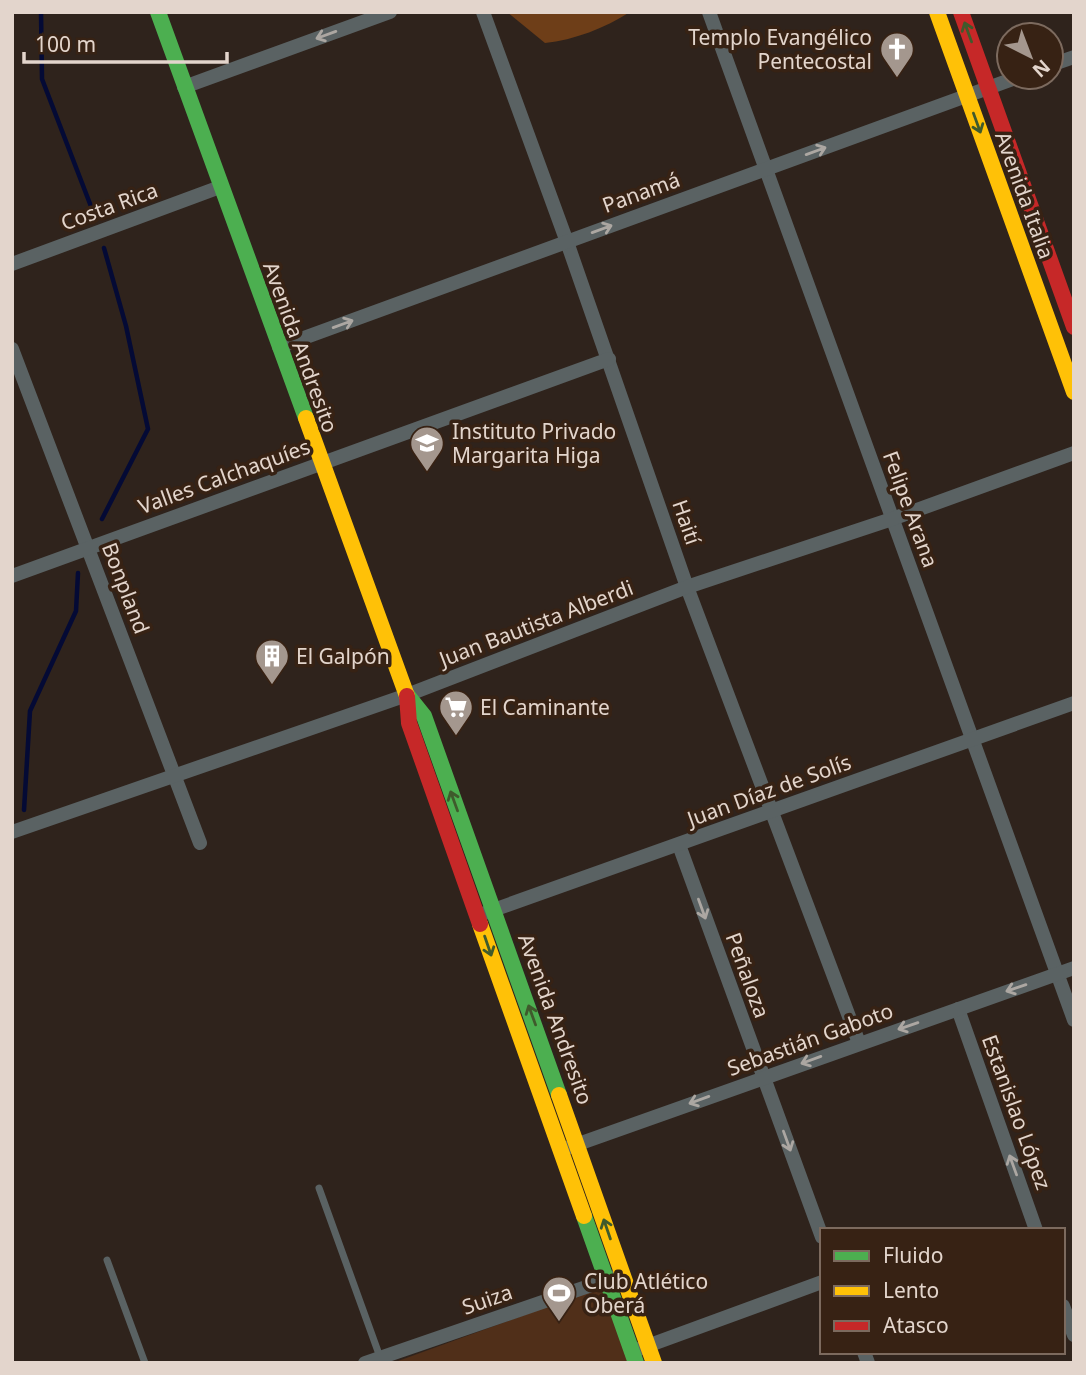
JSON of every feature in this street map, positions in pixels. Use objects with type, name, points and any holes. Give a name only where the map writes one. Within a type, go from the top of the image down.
[{"type":"main road","name":"Avenida Andresito","points":[[158,12],[407,695],[410,723],[634,1357]]},
{"type":"main road","name":"Avenida Italia","points":[[937,12],[1074,392]]},
{"type":"main road","name":"Avenida Italia","points":[[961,12],[1070,307],[1074,327]]},
{"type":"main road","name":"Avenida Andresito","points":[[407,695],[424,716],[654,1363]]},
{"type":"street","points":[[184,86],[390,12]]},
{"type":"street","name":"Haití","points":[[482,12],[609,359],[687,587],[859,1043]]},
{"type":"street","name":"Felipe Arana","points":[[709,12],[1074,1020]]},
{"type":"street","name":"Panamá","points":[[279,347],[995,85]]},
{"type":"street","name":"Costa Rica","points":[[12,264],[220,187]]},
{"type":"street","points":[[1046,316],[1070,307]]},
{"type":"street","name":"Bonpland","points":[[12,349],[200,843]]},
{"type":"street","name":"Valles Calchaquíes","points":[[12,576],[609,359]]},
{"type":"street","name":"Juan Bautista Alberdi","points":[[12,832],[407,695],[687,587],[892,519],[1074,453]]},
{"type":"street","name":"Juan Díaz de Solís","points":[[478,916],[1074,703]]},
{"type":"street","name":"Peñaloza","points":[[679,845],[820,1231]]},
{"type":"street","name":"Sebastián Gaboto","points":[[561,1151],[1074,968]]},
{"type":"street","name":"Estanislao López","points":[[958,1009],[1035,1228]]},
{"type":"street","name":"Suiza","points":[[365,1363],[381,1360],[623,1275]]},
{"type":"street","points":[[634,1357],[648,1346],[820,1283]]},
{"type":"street","points":[[1065,1311],[1074,1335]]},
{"type":"lane","points":[[319,1188],[381,1360]]},
{"type":"lane","points":[[107,1260],[145,1363]]},
{"type":"shaded area","points":[[507,12],[630,12],[589,32],[545,43]]},
{"type":"shaded area","name":"Club Atlético Oberá","points":[[604,1286],[632,1363],[398,1361]]},
{"type":"waterway","points":[[41,12],[42,79],[92,209]]},
{"type":"waterway","points":[[102,519],[148,429],[126,326],[104,248]]},
{"type":"waterway","points":[[24,810],[30,711],[76,611],[78,573]]},
{"type":"traffic: fast","points":[[158,12],[306,418]]},
{"type":"traffic: fast","points":[[408,696],[424,716],[559,1095]]},
{"type":"traffic: fast","points":[[584,1216],[636,1363]]},
{"type":"traffic: slow","points":[[937,12],[1074,392]]},
{"type":"traffic: slow","points":[[306,418],[407,696]]},
{"type":"traffic: slow","points":[[480,924],[584,1216]]},
{"type":"traffic: slow","points":[[559,1095],[654,1363]]},
{"type":"traffic: jam","points":[[961,12],[1074,327]]},
{"type":"traffic: jam","points":[[407,696],[409,723],[480,924]]},
{"type":"place","name":"Templo Evangélico Pentecostal","points":[[897,79]]},
{"type":"place","name":"Instituto Privado Margarita Higa","points":[[427,473]]},
{"type":"place","name":"El Galpón","points":[[272,686]]},
{"type":"place","name":"El Caminante","points":[[456,737]]},
{"type":"place","name":"Club Atlético Oberá","points":[[559,1323]]}]
